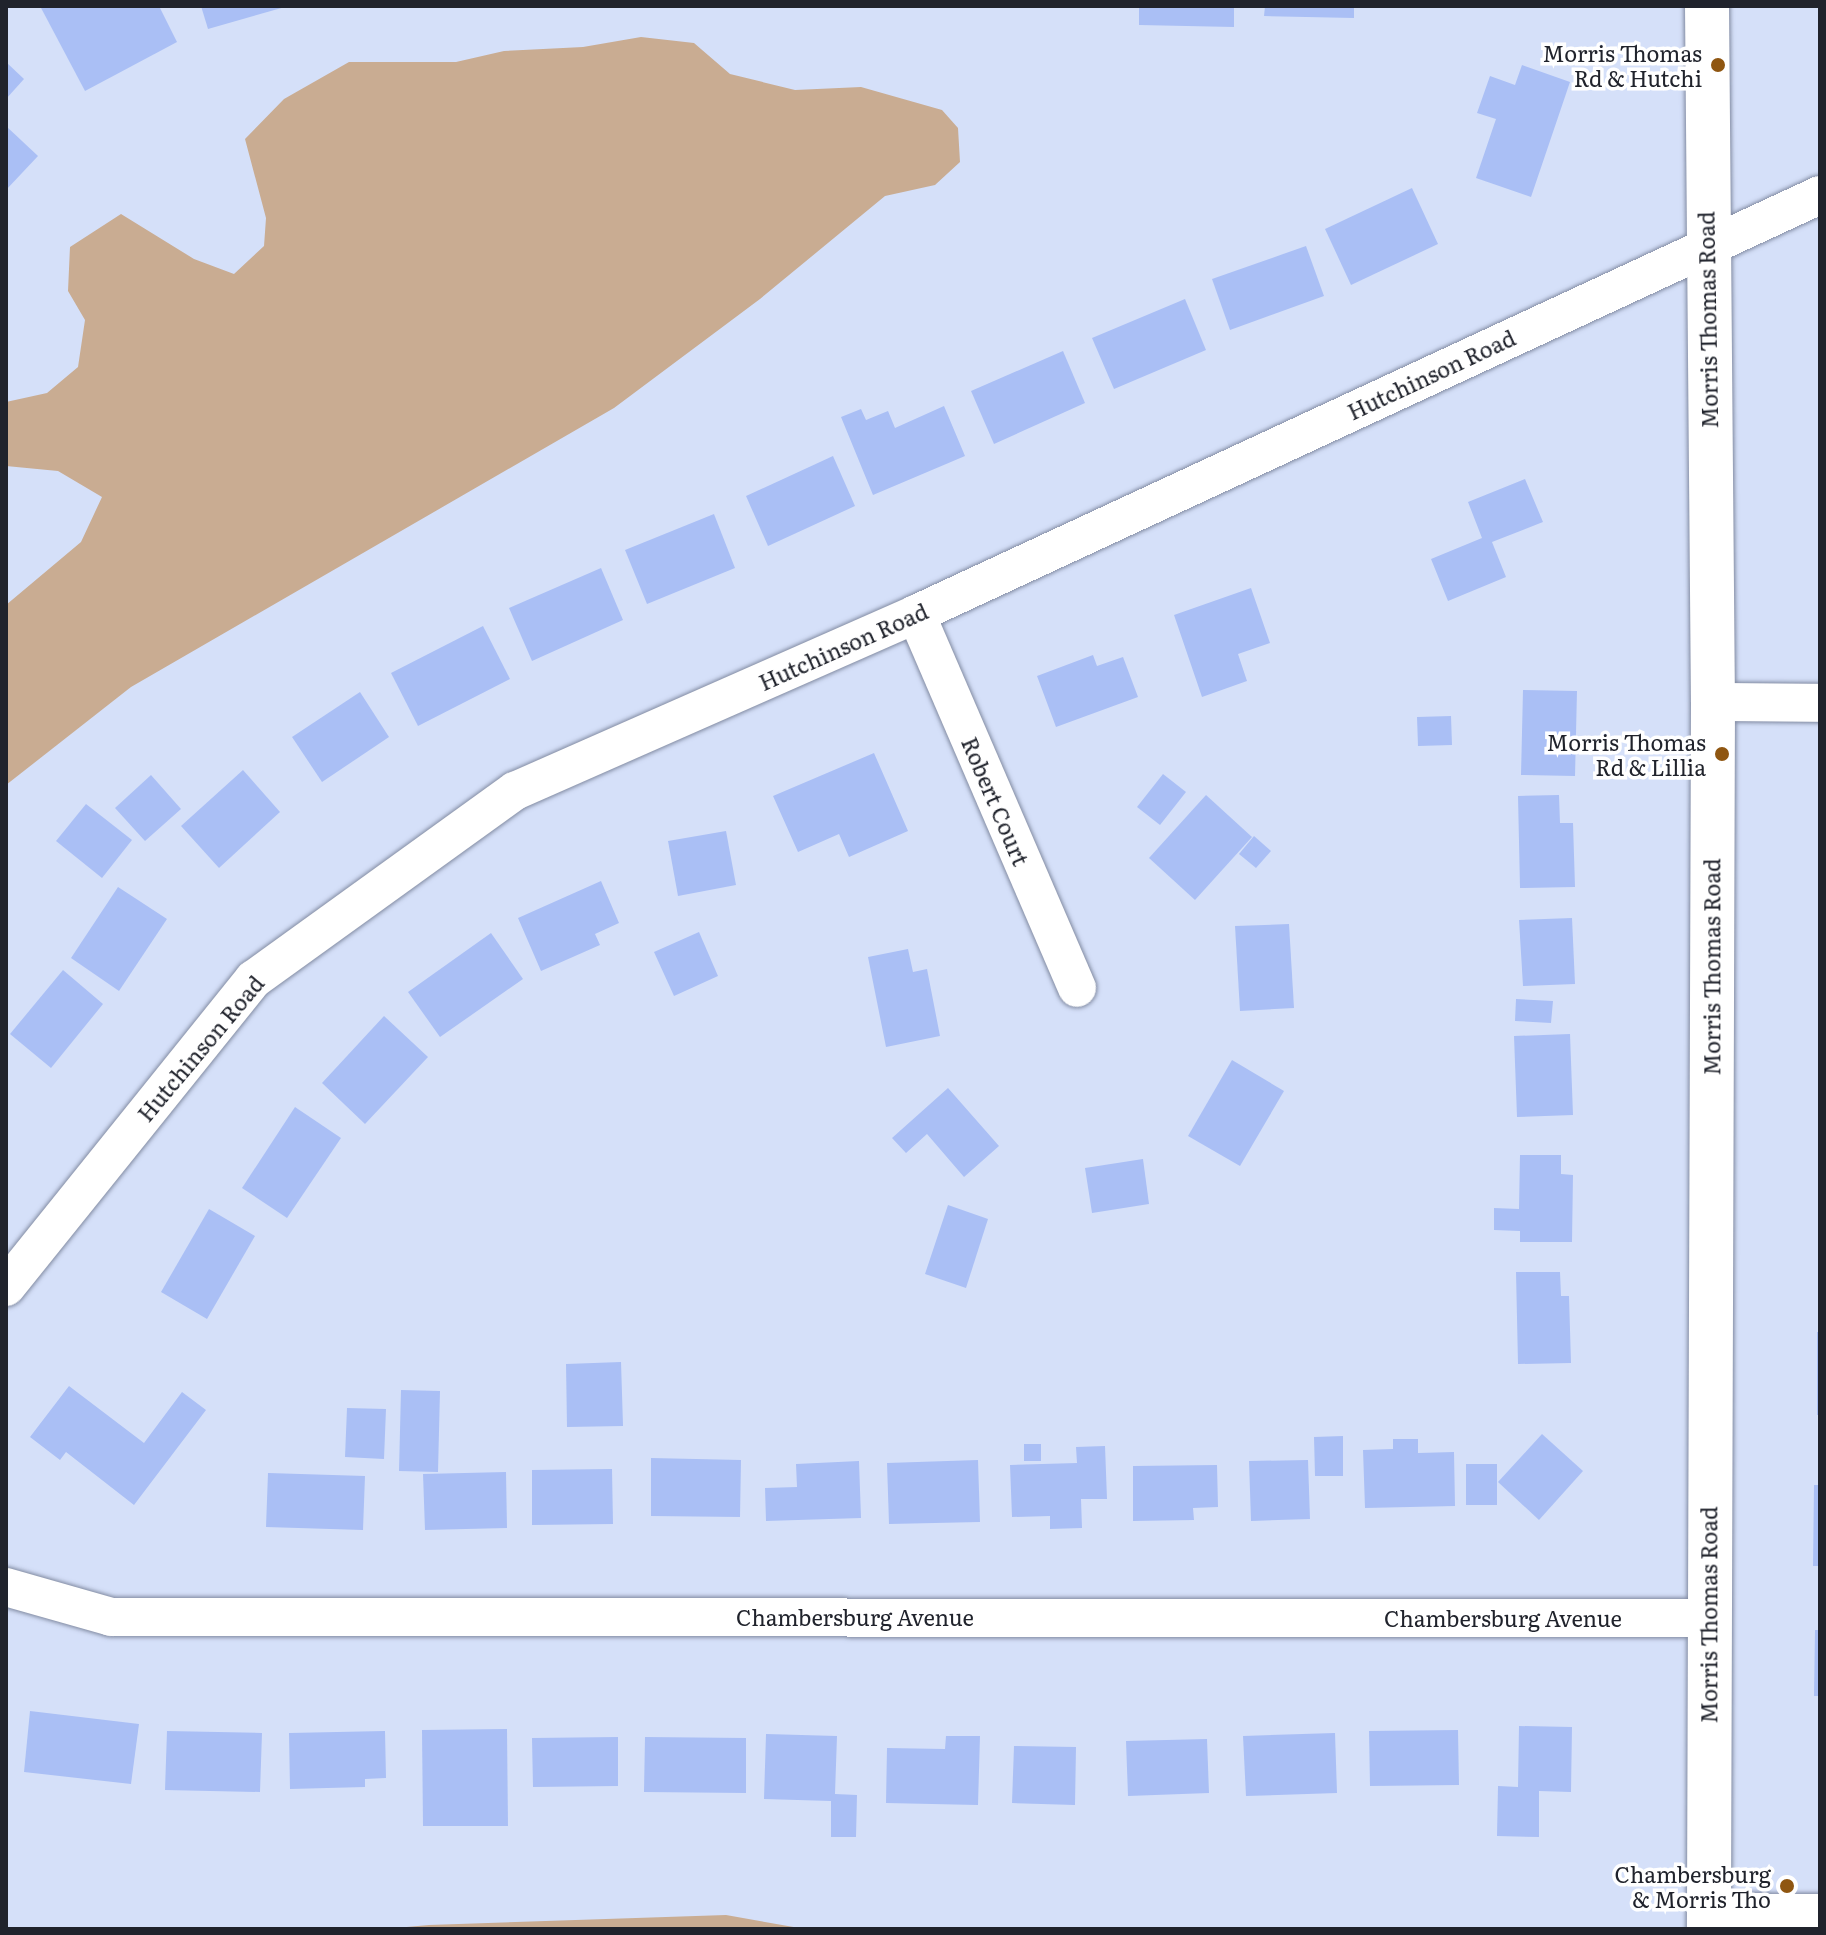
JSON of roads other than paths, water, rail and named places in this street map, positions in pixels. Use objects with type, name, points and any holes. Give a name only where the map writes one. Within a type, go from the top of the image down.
[{"type":"main road","name":"Morris Thomas Road","points":[[1707,6],[1706,246],[1713,702],[1709,1922]]},
{"type":"main road","points":[[1709,1922],[1820,1916]]},
{"type":"street","name":"Hutchinson Road","points":[[6,1287],[254,979],[515,791],[916,614],[1820,195]]},
{"type":"street","name":"Robert Court","points":[[916,614],[1077,988]]},
{"type":"street","points":[[1713,702],[1820,703]]},
{"type":"street","name":"Chambersburg Avenue","points":[[6,1587],[111,1617],[1708,1618]]},
{"type":"place","name":"Morris Thomas Rd & Hutchi","points":[[1718,65]]},
{"type":"place","name":"Morris Thomas Rd & Lillia","points":[[1722,754]]},
{"type":"place","name":"Chambersburg & Morris Tho","points":[[1787,1886]]}]
